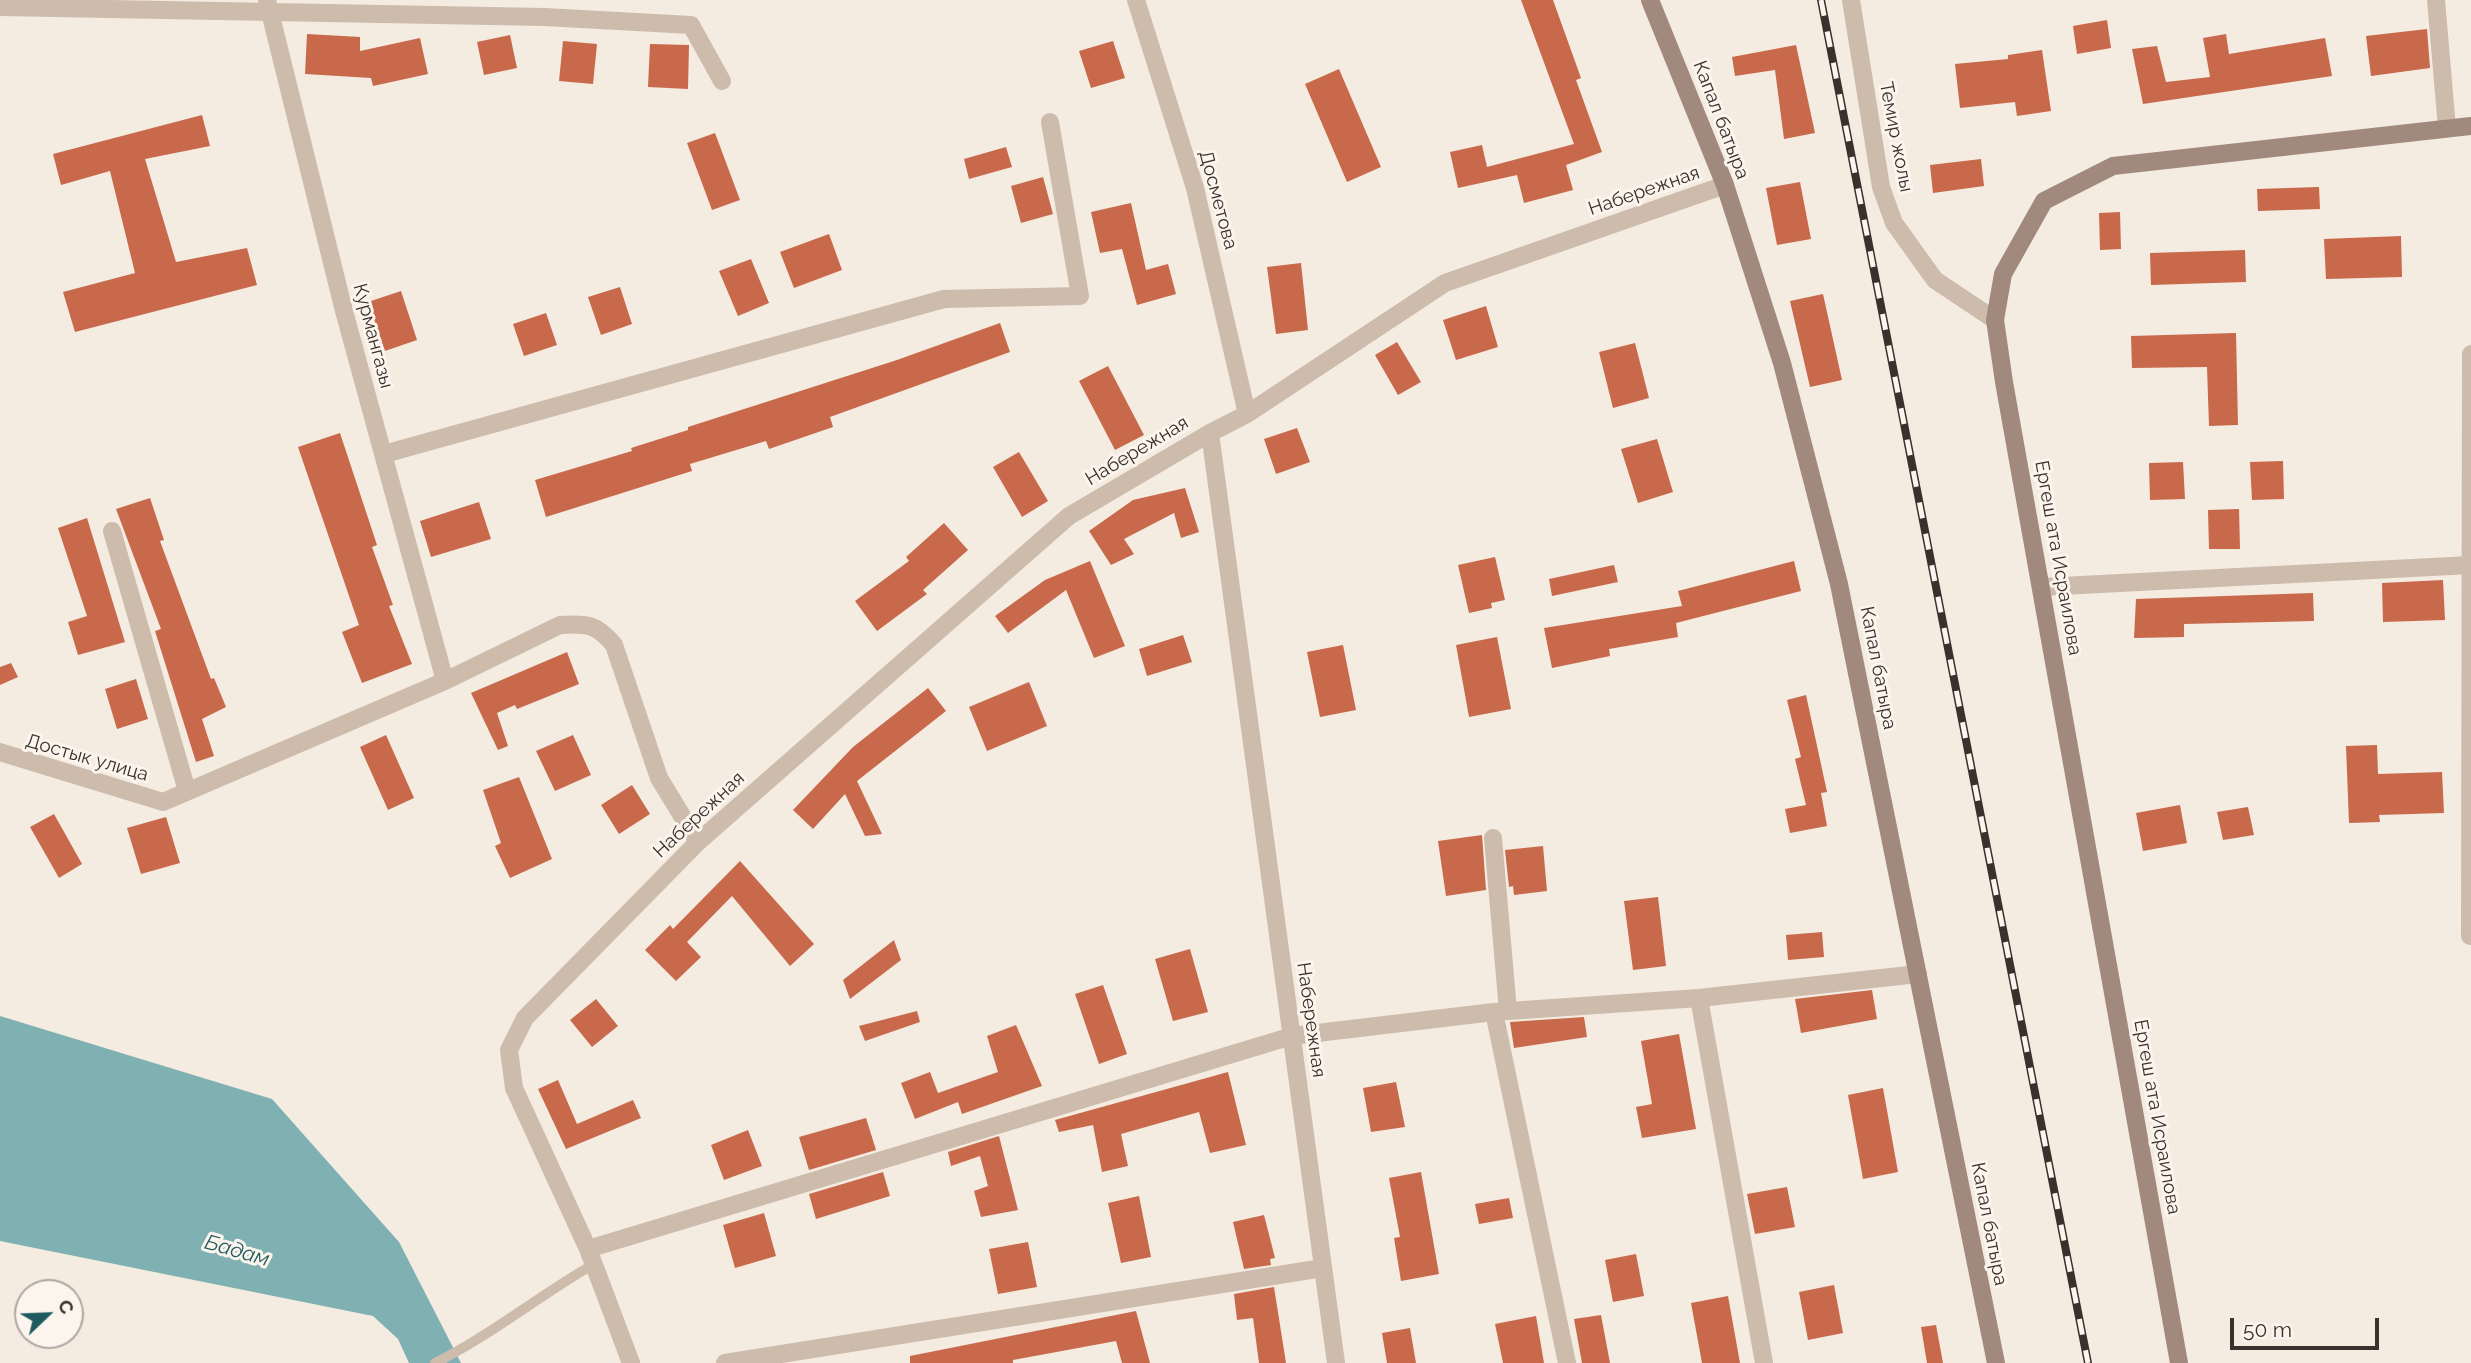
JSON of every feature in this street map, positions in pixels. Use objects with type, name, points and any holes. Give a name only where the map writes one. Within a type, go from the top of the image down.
[{"type":"main road","name":"Капал батыра","points":[[1650,0],[1725,185],[1782,363],[1839,584],[1996,1363]]},
{"type":"main road","name":"Ергеш ата Исраилова","points":[[2179,1363],[2004,382],[1996,320],[2003,274],[2043,201],[2113,166],[2471,126]]},
{"type":"street","name":"Досметова","points":[[1136,0],[1195,188],[1247,414]]},
{"type":"street","name":"Темир жолы","points":[[1851,0],[1881,187],[1894,223],[1935,280],[1996,320]]},
{"type":"street","points":[[2436,0],[2447,128]]},
{"type":"street","points":[[0,7],[267,5],[545,9],[691,25],[722,81]]},
{"type":"street","name":"Курмангазы","points":[[267,5],[444,681]]},
{"type":"street","points":[[384,454],[944,299],[1080,296],[1050,122]]},
{"type":"street","name":"Набережная","points":[[631,1363],[591,1257],[514,1088],[509,1050],[525,1018],[698,842],[1069,516],[1209,432],[1247,414],[1445,284],[1725,185]]},
{"type":"street","points":[[2470,936],[2471,354]]},
{"type":"street","name":"Набережная","points":[[1209,432],[1336,1363]]},
{"type":"street","points":[[112,531],[187,791],[444,681],[560,625],[579,623],[601,629],[614,645],[659,778],[698,842]]},
{"type":"street","points":[[2042,587],[2471,565]]},
{"type":"street","name":"Достык улица","points":[[0,752],[163,802],[187,791]]},
{"type":"street","points":[[1493,838],[1501,1012],[1567,1363]]},
{"type":"street","points":[[591,1257],[1292,1036],[1501,1012],[1699,998],[1918,974]]},
{"type":"street","points":[[1699,998],[1764,1363]]},
{"type":"street","points":[[725,1363],[1323,1268]]},
{"type":"lane","points":[[435,1363],[467,1347],[591,1257]]},
{"type":"water","name":"Бадам","points":[[0,1016],[272,1099],[399,1242],[461,1363],[409,1363],[398,1339],[373,1316],[0,1241]]},
{"type":"building","points":[[1521,0],[1553,0],[1581,78],[1576,80],[1602,152],[1566,165],[1573,190],[1524,203],[1517,175],[1458,188],[1450,152],[1482,145],[1487,167],[1574,144]]},
{"type":"building","points":[[2107,20],[2111,48],[2077,54],[2073,26]]},
{"type":"building","points":[[2427,29],[2430,68],[2371,76],[2366,36]]},
{"type":"building","points":[[307,34],[360,37],[360,51],[420,38],[428,74],[373,86],[371,78],[305,74]]},
{"type":"building","points":[[2226,34],[2229,54],[2325,38],[2332,76],[2143,104],[2132,49],[2157,46],[2166,82],[2210,77],[2203,38]]},
{"type":"building","points":[[510,35],[517,68],[484,75],[477,42]]},
{"type":"building","points":[[563,41],[597,44],[593,84],[559,81]]},
{"type":"building","points":[[1113,41],[1125,78],[1091,88],[1079,51]]},
{"type":"building","points":[[650,44],[689,45],[688,89],[648,87]]},
{"type":"building","points":[[1796,45],[1815,133],[1784,139],[1775,70],[1735,76],[1732,57]]},
{"type":"building","points":[[2042,50],[2051,111],[2017,116],[2015,102],[1960,108],[1955,64],[2008,59],[2008,55]]},
{"type":"building","points":[[1339,69],[1381,167],[1347,182],[1305,84]]},
{"type":"building","points":[[202,115],[210,146],[145,159],[176,262],[247,248],[257,285],[75,332],[63,292],[135,273],[110,171],[61,185],[53,154]]},
{"type":"building","points":[[715,133],[740,200],[712,210],[687,143]]},
{"type":"building","points":[[1006,147],[1012,167],[969,179],[964,159]]},
{"type":"building","points":[[1981,159],[1984,186],[1933,193],[1930,165]]},
{"type":"building","points":[[1043,177],[1053,214],[1021,223],[1011,186]]},
{"type":"building","points":[[1800,182],[1811,239],[1777,245],[1766,188]]},
{"type":"building","points":[[2319,187],[2320,209],[2258,211],[2257,189]]},
{"type":"building","points":[[1131,203],[1146,270],[1168,264],[1176,294],[1137,305],[1122,249],[1100,253],[1091,212]]},
{"type":"building","points":[[2120,212],[2121,249],[2100,250],[2099,213]]},
{"type":"building","points":[[829,234],[842,270],[794,288],[780,252]]},
{"type":"building","points":[[2401,236],[2402,277],[2326,279],[2324,239]]},
{"type":"building","points":[[2245,250],[2246,282],[2151,285],[2150,253]]},
{"type":"building","points":[[751,259],[769,303],[738,316],[719,271]]},
{"type":"building","points":[[1301,263],[1308,330],[1276,334],[1267,267]]},
{"type":"building","points":[[620,287],[632,324],[601,335],[588,297]]},
{"type":"building","points":[[401,291],[417,340],[385,351],[368,302]]},
{"type":"building","points":[[1823,294],[1842,380],[1810,387],[1790,301]]},
{"type":"building","points":[[1486,306],[1498,347],[1456,360],[1443,320]]},
{"type":"building","points":[[546,313],[557,345],[524,356],[513,324]]},
{"type":"building","points":[[1000,323],[1010,352],[830,417],[833,427],[769,449],[766,441],[690,464],[692,471],[546,517],[535,480],[632,451],[631,448],[688,430],[688,427],[897,360]]},
{"type":"building","points":[[2236,333],[2238,425],[2209,426],[2207,367],[2132,368],[2131,336]]},
{"type":"building","points":[[1397,342],[1421,382],[1398,395],[1375,355]]},
{"type":"building","points":[[1635,343],[1649,398],[1613,408],[1599,352]]},
{"type":"building","points":[[1108,366],[1144,435],[1115,450],[1079,381]]},
{"type":"building","points":[[1297,428],[1310,462],[1276,474],[1264,439]]},
{"type":"building","points":[[340,433],[377,545],[372,547],[393,605],[389,606],[412,664],[362,683],[342,632],[359,625],[298,447]]},
{"type":"building","points":[[1657,439],[1673,492],[1638,503],[1621,449]]},
{"type":"building","points":[[1019,452],[1048,501],[1022,517],[993,467]]},
{"type":"building","points":[[2283,461],[2284,499],[2252,500],[2250,462]]},
{"type":"building","points":[[2183,462],[2185,499],[2150,500],[2149,463]]},
{"type":"building","points":[[1185,488],[1199,532],[1181,538],[1174,513],[1124,539],[1134,554],[1111,565],[1089,531],[1133,500]]},
{"type":"building","points":[[150,498],[164,540],[160,541],[211,679],[214,678],[226,707],[202,719],[214,756],[196,762],[155,631],[161,629],[116,509]]},
{"type":"building","points":[[479,502],[491,539],[431,557],[420,521]]},
{"type":"building","points":[[2239,509],[2240,549],[2209,549],[2208,510]]},
{"type":"building","points":[[87,518],[125,642],[78,655],[68,622],[87,616],[58,528]]},
{"type":"building","points":[[944,523],[968,550],[923,590],[927,594],[877,631],[855,601],[909,561],[906,557]]},
{"type":"building","points":[[1495,557],[1505,600],[1491,603],[1492,608],[1469,613],[1458,565]]},
{"type":"building","points":[[1090,561],[1125,646],[1094,658],[1066,590],[1008,633],[995,616],[1045,580]]},
{"type":"building","points":[[1794,561],[1801,591],[1676,623],[1678,637],[1609,649],[1610,656],[1552,668],[1544,628],[1682,606],[1678,591]]},
{"type":"building","points":[[1614,565],[1618,582],[1552,596],[1549,579]]},
{"type":"building","points":[[2443,580],[2445,620],[2383,622],[2382,583]]},
{"type":"building","points":[[2313,593],[2314,621],[2184,624],[2184,637],[2134,638],[2136,599]]},
{"type":"building","points":[[1183,635],[1192,662],[1147,676],[1139,649]]},
{"type":"building","points":[[1497,637],[1511,709],[1469,717],[1456,645]]},
{"type":"building","points":[[1343,645],[1356,710],[1320,717],[1307,652]]},
{"type":"building","points":[[567,652],[579,684],[517,709],[515,705],[497,713],[508,746],[498,750],[471,693]]},
{"type":"building","points":[[11,663],[18,677],[0,685],[0,667]]},
{"type":"building","points":[[136,679],[148,719],[117,729],[105,689]]},
{"type":"building","points":[[1029,682],[1047,726],[987,751],[969,707]]},
{"type":"building","points":[[928,688],[946,711],[857,781],[882,834],[865,836],[845,794],[813,829],[793,810],[853,747]]},
{"type":"building","points":[[1806,695],[1827,792],[1821,793],[1827,826],[1790,833],[1785,809],[1806,805],[1795,759],[1801,757],[1787,700]]},
{"type":"building","points":[[386,735],[414,798],[388,810],[360,747]]},
{"type":"building","points":[[573,735],[591,775],[555,791],[536,751]]},
{"type":"building","points":[[2377,745],[2378,774],[2442,772],[2444,813],[2379,815],[2380,822],[2349,823],[2346,746]]},
{"type":"building","points":[[519,777],[552,859],[510,878],[495,846],[501,843],[483,790]]},
{"type":"building","points":[[632,785],[650,814],[619,834],[601,805]]},
{"type":"building","points":[[2180,805],[2187,843],[2143,851],[2136,813]]},
{"type":"building","points":[[2248,807],[2254,835],[2223,840],[2217,812]]},
{"type":"building","points":[[54,814],[82,864],[59,878],[30,827]]},
{"type":"building","points":[[166,817],[180,863],[141,874],[127,828]]},
{"type":"building","points":[[1482,835],[1486,890],[1446,896],[1438,841]]},
{"type":"building","points":[[1543,846],[1547,891],[1514,895],[1513,886],[1509,887],[1505,850]]},
{"type":"building","points":[[740,861],[814,944],[790,966],[732,896],[687,942],[701,957],[676,981],[645,950],[670,925],[673,929]]},
{"type":"building","points":[[1658,897],[1666,966],[1633,970],[1624,901]]},
{"type":"building","points":[[1822,932],[1824,957],[1788,960],[1786,935]]},
{"type":"building","points":[[894,940],[901,960],[850,999],[843,980]]},
{"type":"building","points":[[1190,949],[1208,1012],[1173,1021],[1155,959]]},
{"type":"building","points":[[1103,985],[1127,1054],[1099,1064],[1075,994]]},
{"type":"building","points":[[1872,990],[1877,1019],[1801,1033],[1795,999]]},
{"type":"building","points":[[596,999],[618,1026],[592,1047],[570,1020]]},
{"type":"building","points":[[917,1011],[920,1022],[865,1041],[859,1026]]},
{"type":"building","points":[[1584,1017],[1587,1037],[1514,1048],[1510,1022]]},
{"type":"building","points":[[1016,1025],[1042,1086],[962,1114],[958,1102],[915,1119],[901,1083],[930,1072],[938,1093],[998,1072],[987,1036]]},
{"type":"building","points":[[1679,1034],[1696,1129],[1642,1138],[1636,1107],[1652,1104],[1641,1041]]},
{"type":"building","points":[[1228,1072],[1246,1145],[1210,1153],[1199,1112],[1121,1134],[1128,1166],[1102,1172],[1093,1125],[1059,1132],[1055,1120]]},
{"type":"building","points":[[558,1080],[577,1124],[633,1100],[641,1118],[566,1149],[538,1089]]},
{"type":"building","points":[[1396,1082],[1405,1127],[1371,1132],[1363,1088]]},
{"type":"building","points":[[1883,1088],[1898,1172],[1863,1179],[1848,1095]]},
{"type":"building","points":[[866,1118],[876,1150],[809,1170],[799,1137]]},
{"type":"building","points":[[748,1130],[762,1166],[724,1180],[711,1145]]},
{"type":"building","points":[[999,1136],[1018,1210],[981,1217],[974,1191],[988,1186],[980,1156],[951,1166],[948,1152]]},
{"type":"building","points":[[883,1172],[890,1196],[816,1219],[809,1194]]},
{"type":"building","points":[[1421,1172],[1439,1274],[1401,1281],[1394,1238],[1400,1237],[1389,1178]]},
{"type":"building","points":[[1787,1187],[1795,1227],[1755,1234],[1747,1194]]},
{"type":"building","points":[[1139,1196],[1151,1257],[1121,1263],[1108,1203]]},
{"type":"building","points":[[1509,1198],[1513,1218],[1479,1224],[1475,1204]]},
{"type":"building","points":[[764,1213],[776,1256],[735,1268],[723,1225]]},
{"type":"building","points":[[1264,1215],[1275,1258],[1270,1259],[1271,1265],[1244,1269],[1233,1222]]},
{"type":"building","points":[[1028,1242],[1037,1287],[998,1294],[989,1249]]},
{"type":"building","points":[[1636,1254],[1644,1296],[1613,1302],[1605,1260]]},
{"type":"building","points":[[1834,1285],[1843,1333],[1808,1340],[1799,1292]]},
{"type":"building","points":[[1274,1287],[1286,1363],[1259,1363],[1253,1318],[1237,1320],[1234,1294]]},
{"type":"building","points":[[1728,1296],[1740,1363],[1702,1363],[1691,1303]]},
{"type":"building","points":[[1136,1311],[1150,1363],[1122,1363],[1116,1341],[1013,1360],[1013,1363],[910,1363],[910,1356]]},
{"type":"building","points":[[1601,1315],[1610,1363],[1582,1363],[1574,1319]]},
{"type":"building","points":[[1536,1316],[1544,1363],[1503,1363],[1495,1324]]},
{"type":"building","points":[[1936,1325],[1943,1363],[1927,1363],[1921,1327]]},
{"type":"building","points":[[1410,1328],[1416,1363],[1387,1363],[1382,1333]]},
{"type":"railway","points":[[1821,0],[2088,1363]]}]
